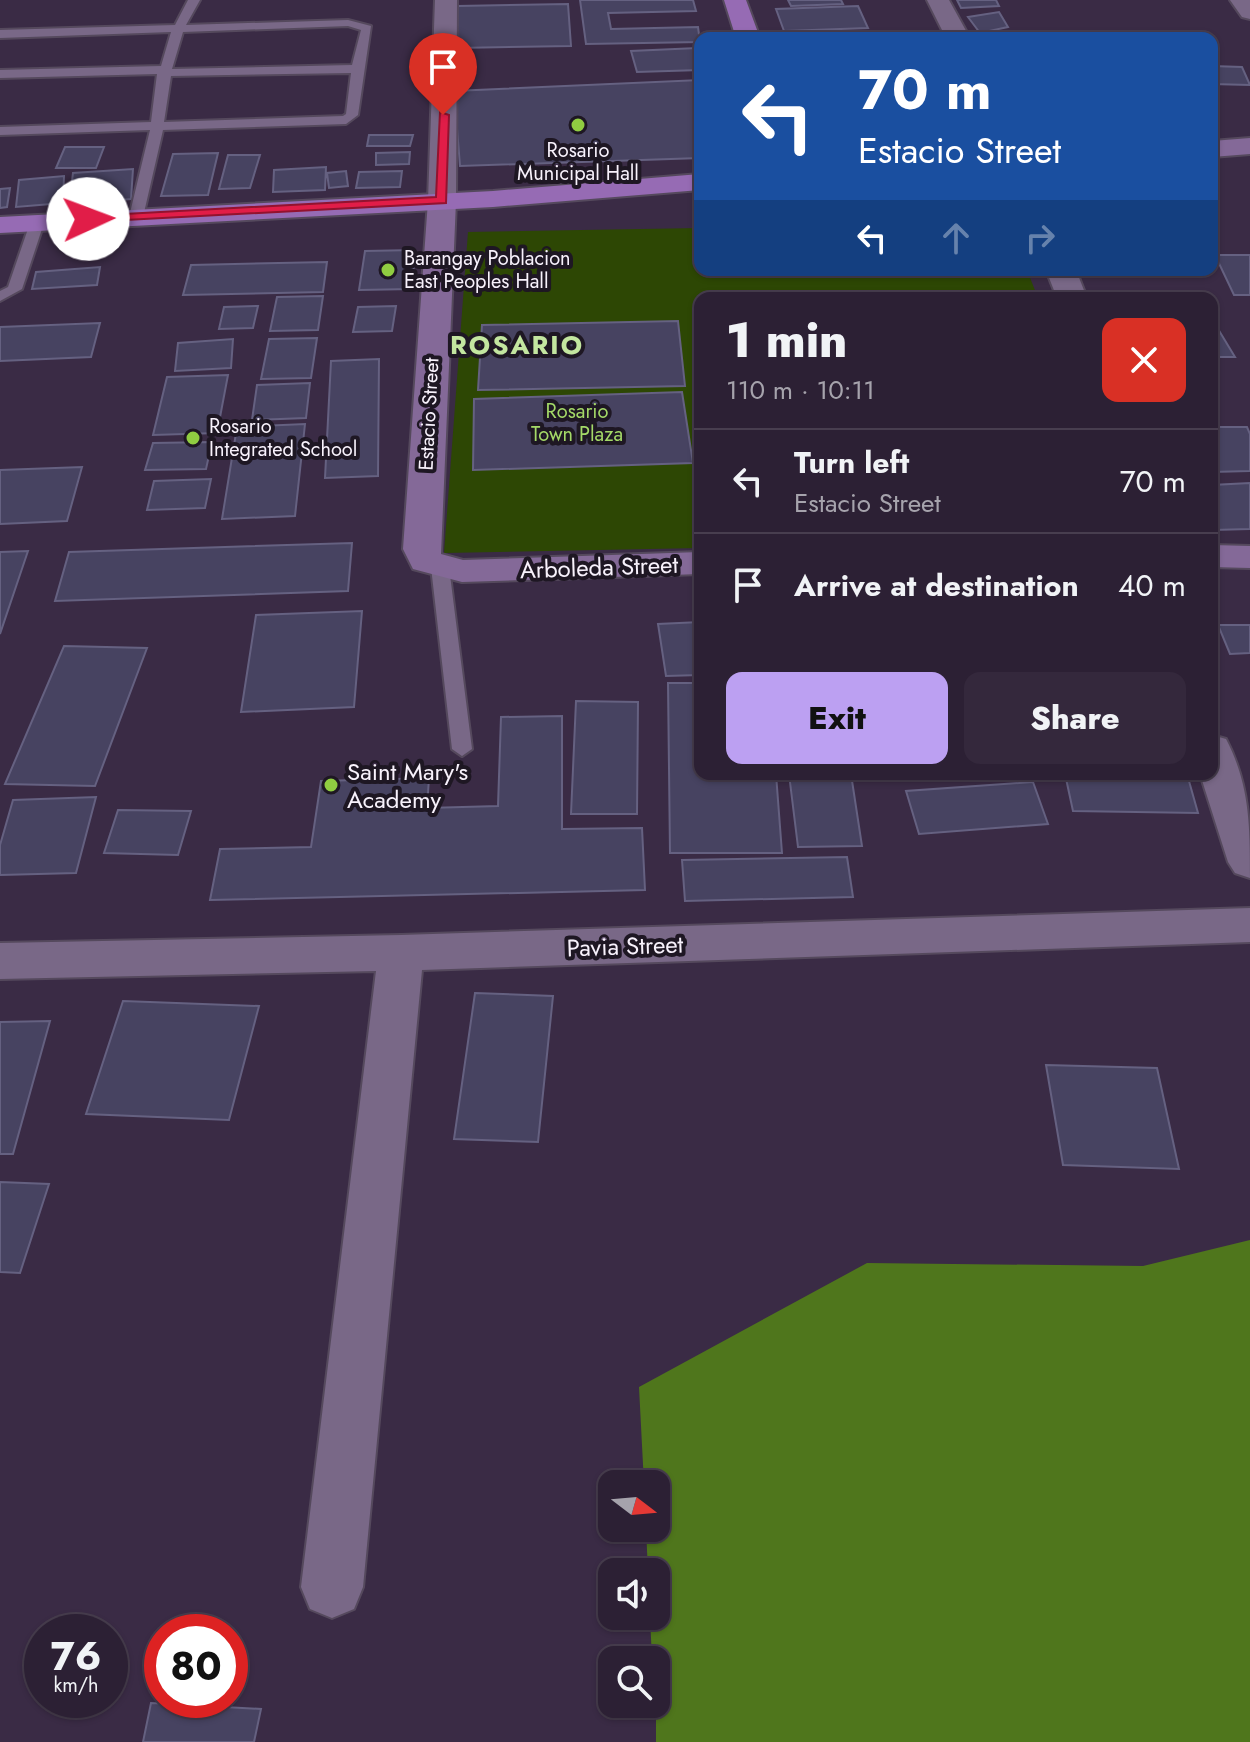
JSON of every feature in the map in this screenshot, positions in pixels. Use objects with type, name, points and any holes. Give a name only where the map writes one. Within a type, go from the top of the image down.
[{"type":"highway","points":[[735,0],[746,32]]},
{"type":"highway","points":[[0,225],[442,201],[694,182]]},
{"type":"main road","points":[[1218,149],[1250,146]]},
{"type":"main road","name":"Estacio Street","points":[[440,567],[426,561],[421,549],[442,201]]},
{"type":"main road","points":[[1218,556],[1250,557]]},
{"type":"main road","name":"Arboleda Street","points":[[440,567],[462,571],[694,563]]},
{"type":"street","name":"Estacio Street","points":[[442,201],[446,0]]},
{"type":"street","points":[[938,0],[955,32]]},
{"type":"street","points":[[1241,0],[1250,12]]},
{"type":"street","points":[[1218,767],[1250,862]]},
{"type":"street","name":"Pavia Street","points":[[0,961],[401,953],[1250,925]]},
{"type":"street","points":[[332,1587],[401,953]]},
{"type":"lane","points":[[136,217],[157,126],[164,71],[176,28],[194,0]]},
{"type":"lane","points":[[0,34],[356,23],[367,28],[357,69],[352,115],[346,120],[0,131]]},
{"type":"lane","points":[[0,74],[357,69]]},
{"type":"lane","points":[[0,297],[15,289],[37,223]]},
{"type":"lane","points":[[440,567],[462,749]]},
{"type":"green space","name":"Rosario Town Plaza","points":[[694,228],[694,276],[1029,276],[1036,292],[694,292],[694,548],[444,553],[468,232]]},
{"type":"green space","points":[[1250,1240],[1250,1742],[656,1742],[656,1718],[670,1718],[670,1646],[651,1646],[651,1630],[670,1630],[670,1558],[647,1558],[647,1542],[670,1542],[670,1470],[643,1470],[639,1387],[867,1263],[1143,1266]]},
{"type":"building","points":[[580,0],[693,0],[696,11],[608,13],[611,29],[698,27],[699,32],[694,32],[694,42],[586,44]]},
{"type":"building","points":[[788,0],[841,0],[843,4],[791,6]]},
{"type":"building","points":[[957,0],[996,0],[999,6],[961,8]]},
{"type":"building","points":[[568,4],[571,46],[456,48],[458,6]]},
{"type":"building","points":[[858,6],[868,28],[784,31],[776,9]]},
{"type":"building","points":[[999,12],[1008,27],[979,32],[968,17]]},
{"type":"building","points":[[694,48],[694,70],[637,72],[631,51]]},
{"type":"building","points":[[1218,66],[1242,67],[1250,85],[1218,84]]},
{"type":"building","name":"Rosario Municipal Hall","points":[[694,80],[694,158],[460,166],[454,91]]},
{"type":"building","points":[[369,135],[413,135],[410,146],[367,146]]},
{"type":"building","points":[[65,147],[104,147],[96,168],[56,168]]},
{"type":"building","points":[[410,152],[409,164],[376,165],[376,153]]},
{"type":"building","points":[[218,153],[208,195],[161,196],[173,154]]},
{"type":"building","points":[[228,155],[260,155],[250,188],[219,189]]},
{"type":"building","points":[[326,167],[325,190],[273,192],[274,170]]},
{"type":"building","points":[[133,169],[131,199],[69,204],[73,173]]},
{"type":"building","points":[[346,171],[348,186],[329,188],[327,173]]},
{"type":"building","points":[[402,171],[400,187],[356,188],[359,172]]},
{"type":"building","points":[[64,176],[63,203],[16,207],[19,180]]},
{"type":"building","points":[[10,188],[7,207],[0,208],[0,189]]},
{"type":"building","name":"Barangay Poblacion East Peoples Hall","points":[[415,250],[412,289],[359,290],[365,251]]},
{"type":"building","points":[[1218,255],[1250,255],[1250,295],[1234,295]]},
{"type":"building","points":[[327,262],[323,292],[183,295],[191,265]]},
{"type":"building","points":[[100,267],[97,285],[32,289],[36,272]]},
{"type":"building","points":[[323,296],[318,330],[270,331],[277,297]]},
{"type":"building","points":[[258,306],[253,328],[219,329],[224,307]]},
{"type":"building","points":[[396,306],[392,331],[353,332],[358,307]]},
{"type":"building","points":[[678,321],[685,386],[478,390],[482,325]]},
{"type":"building","points":[[100,323],[91,357],[0,361],[0,327]]},
{"type":"building","points":[[1218,329],[1235,357],[1218,357]]},
{"type":"building","points":[[317,338],[311,378],[261,379],[269,339]]},
{"type":"building","points":[[233,339],[231,368],[175,371],[178,343]]},
{"type":"building","points":[[379,359],[378,476],[325,478],[331,361]]},
{"type":"building","points":[[228,375],[217,433],[153,435],[167,377]]},
{"type":"building","points":[[310,383],[306,418],[252,420],[257,385]]},
{"type":"building","points":[[682,392],[693,463],[473,470],[474,399]]},
{"type":"building","points":[[305,424],[295,516],[222,519],[237,427]]},
{"type":"building","points":[[1218,427],[1247,427],[1250,434],[1250,471],[1218,472]]},
{"type":"building","points":[[212,442],[206,469],[145,470],[153,443]]},
{"type":"building","points":[[82,467],[67,521],[0,524],[0,470]]},
{"type":"building","points":[[211,479],[205,508],[147,510],[154,481]]},
{"type":"building","points":[[1250,483],[1250,529],[1218,530],[1218,485]]},
{"type":"building","points":[[352,543],[348,591],[55,601],[69,552]]},
{"type":"building","points":[[28,551],[0,634],[0,552]]},
{"type":"building","points":[[362,611],[354,707],[241,712],[256,615]]},
{"type":"building","points":[[694,622],[694,675],[666,676],[658,624]]},
{"type":"building","points":[[1218,625],[1250,625],[1250,653],[1230,654]]},
{"type":"building","points":[[64,646],[147,648],[95,786],[5,784]]},
{"type":"building","points":[[668,683],[694,683],[694,780],[776,780],[782,853],[670,853]]},
{"type":"building","points":[[576,701],[638,702],[637,814],[571,814]]},
{"type":"building","points":[[562,716],[562,829],[642,828],[645,890],[210,900],[220,849],[311,847],[321,781],[429,778],[427,808],[498,806],[501,717]]},
{"type":"building","points":[[790,780],[852,780],[862,846],[798,847]]},
{"type":"building","points":[[1066,780],[1189,780],[1198,813],[1073,811]]},
{"type":"building","points":[[1033,782],[1048,824],[919,834],[906,791]]},
{"type":"building","points":[[96,797],[76,873],[0,875],[0,845],[13,800]]},
{"type":"building","points":[[118,810],[191,811],[178,855],[104,853]]},
{"type":"building","points":[[847,857],[853,897],[685,901],[682,860]]},
{"type":"building","points":[[475,993],[553,996],[538,1142],[454,1139]]},
{"type":"building","points":[[123,1001],[259,1006],[229,1120],[86,1114]]},
{"type":"building","points":[[50,1021],[13,1154],[0,1154],[0,1022]]},
{"type":"building","points":[[1046,1065],[1157,1068],[1179,1169],[1063,1165]]},
{"type":"building","points":[[0,1182],[49,1184],[20,1273],[0,1272]]},
{"type":"building","points":[[248,1708],[261,1709],[254,1742],[143,1742],[148,1718],[248,1718]]},
{"type":"place","name":"Rosario Municipal Hall","points":[[578,125]]},
{"type":"place","name":"Barangay Poblacion East Peoples Hall","points":[[388,270]]},
{"type":"place","name":"Rosario Integrated School","points":[[193,438]]},
{"type":"place","name":"Saint Mary's Academy","points":[[331,785]]},
{"type":"district","name":"ROSARIO","points":[[517,345]]},
{"type":"route","points":[[88,219],[442,201],[443,115]]}]
